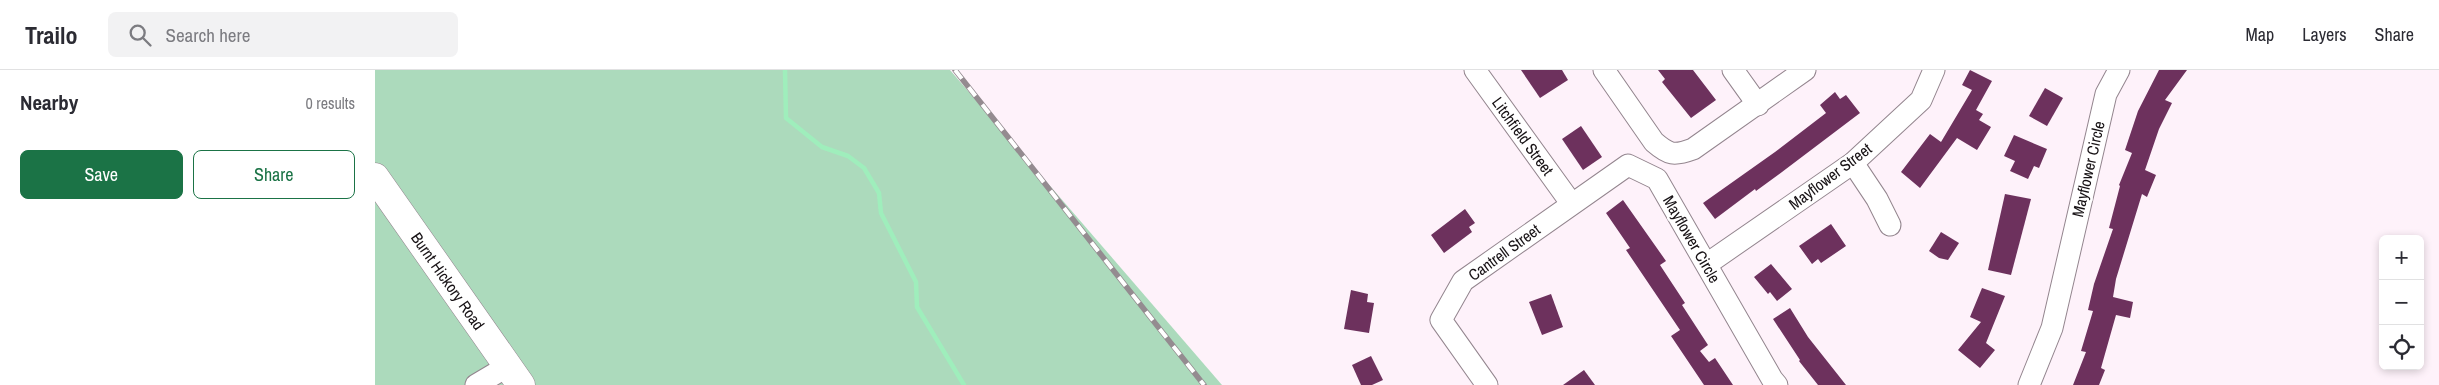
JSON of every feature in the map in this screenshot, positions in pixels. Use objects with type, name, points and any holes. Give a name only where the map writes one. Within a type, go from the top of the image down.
[{"type":"main road","name":"Burnt Hickory Road","points":[[375,177],[515,376]]},
{"type":"street","name":"Litchfield Street","points":[[1475,70],[1571,203]]},
{"type":"street","points":[[1604,70],[1654,142],[1664,151],[1677,155],[1693,149],[1805,70]]},
{"type":"street","points":[[1733,70],[1757,105]]},
{"type":"street","name":"Mayflower Street","points":[[1707,264],[1853,162],[1921,100],[1934,70]]},
{"type":"street","name":"Mayflower Circle","points":[[2029,385],[2052,328],[2106,94],[2119,70]]},
{"type":"street","points":[[1853,162],[1877,199],[1890,226]]},
{"type":"street","name":"Mayflower Circle","points":[[1571,203],[1628,165],[1657,179],[1777,385]]},
{"type":"street","name":"Cantrell Street","points":[[1487,385],[1441,320],[1463,281],[1571,203]]},
{"type":"street","points":[[476,385],[515,376]]},
{"type":"green space","points":[[375,70],[950,70],[1222,385],[375,385]]},
{"type":"building","points":[[1521,70],[1562,70],[1568,80],[1540,98]]},
{"type":"building","points":[[1658,70],[1693,70],[1716,100],[1691,118],[1662,82],[1665,79]]},
{"type":"building","points":[[1970,70],[1992,81],[1976,110],[1983,114],[1979,120],[1991,127],[1977,150],[1957,138],[1920,188],[1901,172],[1930,134],[1941,142],[1972,90],[1962,85]]},
{"type":"building","points":[[2159,70],[2187,70],[2165,100],[2172,103],[2159,129],[2145,170],[2156,175],[2147,197],[2142,194],[2116,279],[2113,297],[2133,302],[2130,318],[2116,315],[2101,368],[2105,370],[2099,385],[2073,385],[2086,352],[2081,351],[2093,311],[2088,310],[2094,284],[2113,229],[2109,228],[2119,185],[2132,153],[2125,150],[2138,111]]},
{"type":"building","points":[[2045,88],[2063,98],[2047,126],[2029,116]]},
{"type":"building","points":[[1835,92],[1840,99],[1846,95],[1860,113],[1782,172],[1756,191],[1755,189],[1715,219],[1703,203],[1826,113],[1820,105]]},
{"type":"building","points":[[1581,126],[1602,157],[1583,170],[1562,139]]},
{"type":"building","points":[[2014,135],[2047,149],[2039,168],[2034,166],[2028,179],[2010,171],[2015,161],[2004,156]]},
{"type":"building","points":[[2005,194],[2031,199],[2011,275],[1988,270]]},
{"type":"building","points":[[1623,200],[1666,261],[1660,265],[1685,303],[1682,305],[1708,345],[1700,351],[1709,362],[1715,358],[1733,385],[1704,385],[1671,336],[1680,330],[1626,250],[1630,248],[1606,213]]},
{"type":"building","points":[[1465,209],[1475,223],[1469,227],[1472,232],[1444,253],[1431,235]]},
{"type":"building","points":[[1831,224],[1846,246],[1821,263],[1818,259],[1812,264],[1799,246]]},
{"type":"building","points":[[1941,232],[1959,243],[1948,260],[1939,258],[1929,251]]},
{"type":"building","points":[[1771,264],[1792,289],[1777,301],[1770,292],[1768,294],[1754,277]]},
{"type":"building","points":[[1982,288],[2005,296],[1986,343],[1995,350],[1980,368],[1958,350],[1981,322],[1970,317]]},
{"type":"building","points":[[1351,290],[1368,294],[1367,302],[1374,303],[1369,333],[1344,329]]},
{"type":"building","points":[[1551,294],[1563,327],[1542,335],[1529,302]]},
{"type":"building","points":[[1790,308],[1808,337],[1846,385],[1818,385],[1799,361],[1773,319]]},
{"type":"building","points":[[1371,356],[1383,380],[1372,385],[1361,385],[1352,365]]},
{"type":"building","points":[[1584,370],[1595,385],[1563,385]]},
{"type":"waterway","points":[[785,70],[786,118],[822,147],[848,156],[864,168],[879,193],[881,213],[916,282],[917,307],[964,385]]},
{"type":"railway","points":[[955,70],[1204,385]]}]
